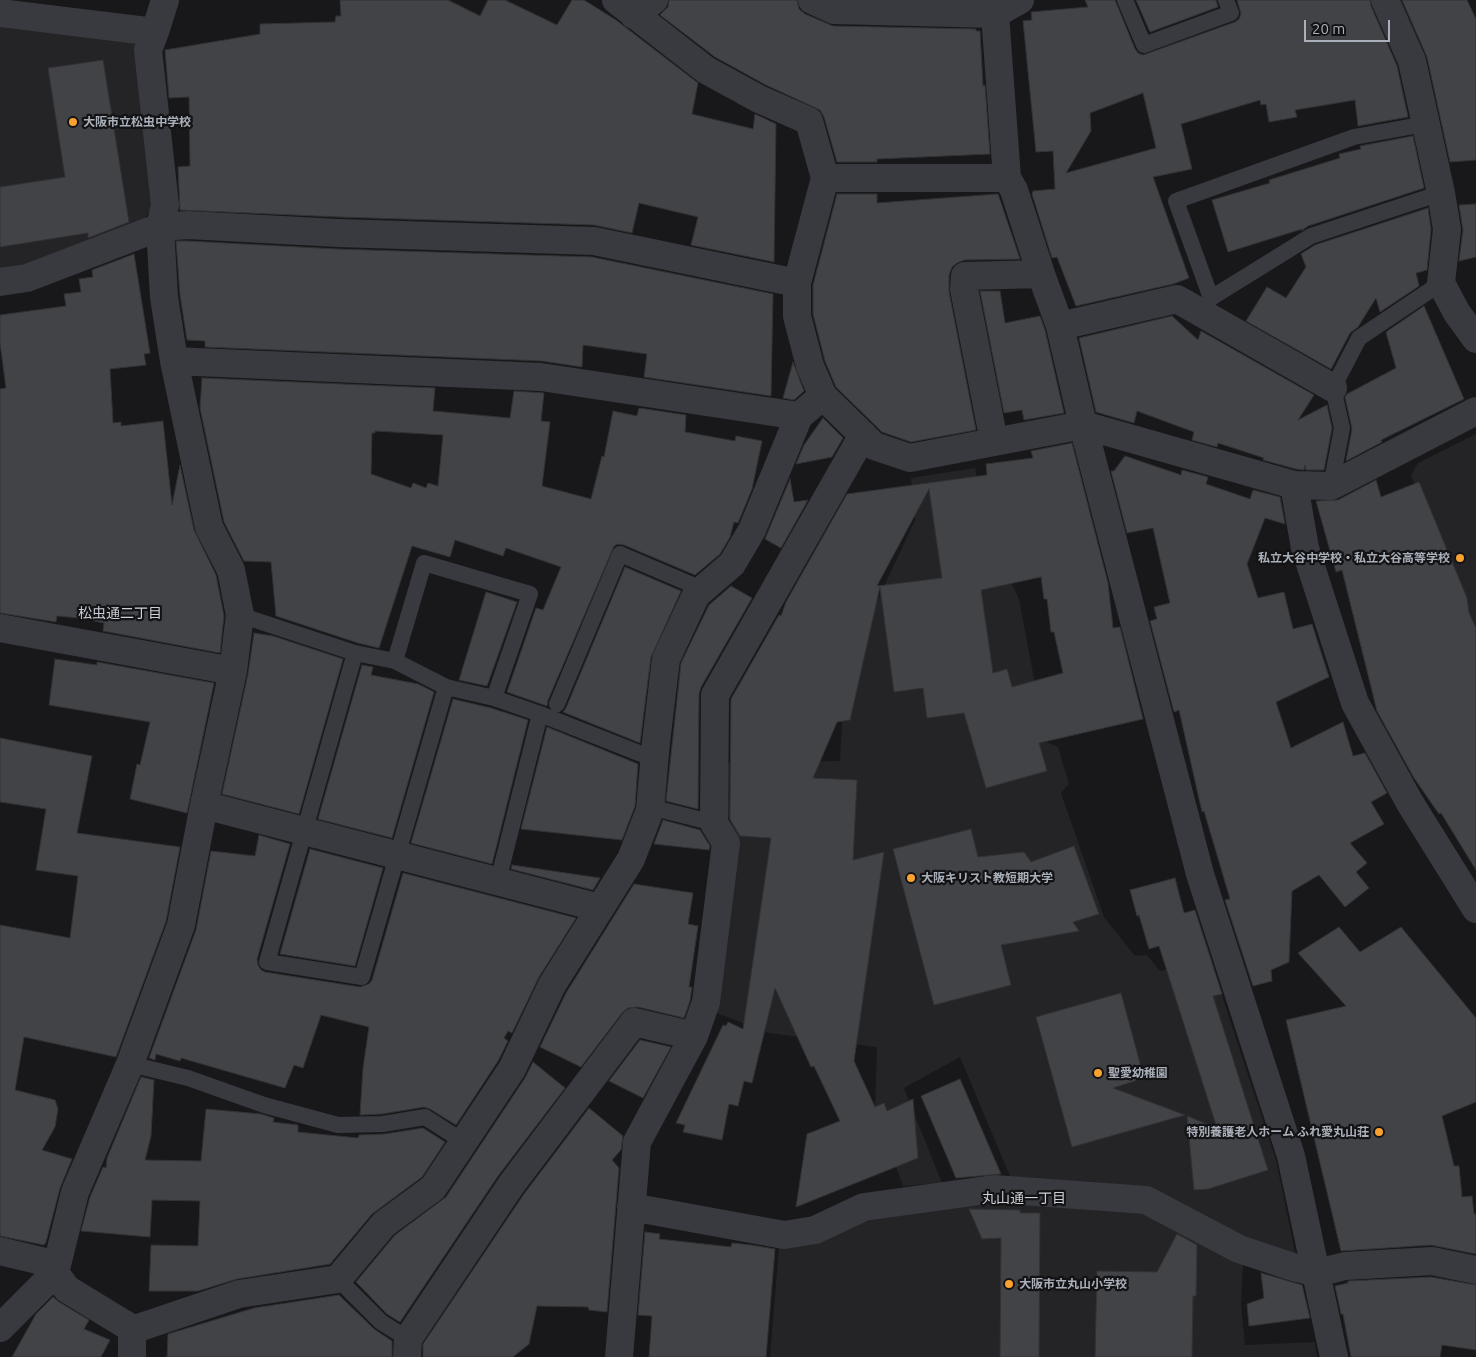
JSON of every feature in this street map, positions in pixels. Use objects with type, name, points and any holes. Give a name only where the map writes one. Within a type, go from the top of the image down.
[{"type":"street","points":[[0,1328],[54,1274],[75,1192],[130,1064],[181,925],[204,805],[233,671],[240,615],[231,570],[209,527],[174,362],[164,297],[160,227],[166,205],[148,50],[165,0]]},
{"type":"street","points":[[812,0],[834,10],[995,14],[1020,0]]},
{"type":"street","points":[[1385,0],[1412,61],[1441,193],[1447,229],[1441,283],[1457,313],[1476,339]]},
{"type":"street","points":[[635,5],[706,70],[759,99],[809,121],[825,178],[797,283],[797,316],[810,366],[823,396],[874,446],[910,458],[1083,425],[1294,485],[1331,486],[1476,412]]},
{"type":"street","points":[[0,13],[155,32]]},
{"type":"street","points":[[995,14],[1007,178],[1014,190],[1060,326],[1083,425],[1200,874],[1291,1156],[1334,1357]]},
{"type":"street","points":[[825,178],[1007,178]]},
{"type":"street","points":[[0,282],[27,278],[160,227],[188,225],[338,233],[594,241],[797,283]]},
{"type":"street","points":[[994,442],[964,290],[965,276],[1041,274]]},
{"type":"street","points":[[1060,326],[1177,299],[1205,305],[1333,388]]},
{"type":"street","points":[[174,362],[541,377],[799,416]]},
{"type":"street","points":[[132,1330],[239,1294],[338,1280],[384,1224],[433,1188],[512,1069],[552,985],[631,859],[650,807],[666,658],[696,595],[732,564],[752,530],[799,416],[823,396]]},
{"type":"street","points":[[620,1357],[637,1142],[694,1036],[706,1002],[726,843],[714,823],[715,695],[863,435]]},
{"type":"street","points":[[1294,485],[1305,548],[1355,703],[1410,803],[1473,899]]},
{"type":"street","points":[[0,628],[233,671]]},
{"type":"street","points":[[204,805],[600,908]]},
{"type":"street","points":[[407,1348],[511,1185],[634,1022],[694,1036]]},
{"type":"street","points":[[631,1207],[784,1235],[815,1230],[864,1207],[994,1189],[1146,1200],[1239,1249],[1317,1273],[1345,1266],[1432,1261],[1476,1270]]},
{"type":"street","points":[[0,1252],[50,1263],[54,1274],[67,1289],[132,1330]]},
{"type":"street","points":[[132,1330],[132,1357]]},
{"type":"lane","points":[[1125,0],[1144,45],[1231,13],[1226,0]]},
{"type":"lane","points":[[1425,124],[1354,137],[1176,201],[1205,305],[1310,236],[1441,193]]},
{"type":"lane","points":[[1331,486],[1342,428],[1333,388],[1359,338],[1441,283]]},
{"type":"lane","points":[[557,704],[620,554],[702,589]]},
{"type":"lane","points":[[395,661],[424,563],[530,594],[494,698]]},
{"type":"lane","points":[[240,615],[355,653],[395,661],[446,687],[494,698],[654,759]]},
{"type":"lane","points":[[355,653],[267,962],[362,977],[446,687]]},
{"type":"lane","points":[[498,881],[540,714]]},
{"type":"lane","points":[[650,807],[714,823]]},
{"type":"lane","points":[[130,1064],[188,1078],[264,1105],[338,1125],[383,1124],[425,1117],[464,1142]]},
{"type":"lane","points":[[338,1280],[407,1348]]},
{"type":"shaded area","name":"大阪市立松虫中学校","points":[[0,25],[137,37],[154,206],[136,230],[0,273]]},
{"type":"shaded area","name":"私立大谷中学校・私立大谷高等学校","points":[[1476,434],[1476,642],[1411,475],[1418,463]]},
{"type":"shaded area","name":"大阪キリスト教短期大学","points":[[975,468],[992,542],[1019,599],[1046,742],[1058,747],[1069,784],[1061,793],[1104,917],[1135,956],[1147,955],[1160,971],[1210,959],[1276,1160],[1296,1257],[1228,1232],[1012,1181],[960,1057],[904,1088],[942,1183],[903,1186],[875,1109],[877,1047],[769,1033],[714,1012],[736,838],[725,809],[724,763],[840,761],[845,670],[915,520],[911,478]]},
{"type":"shaded area","name":"大阪市立丸山小学校","points":[[991,1201],[1138,1211],[1243,1264],[1241,1304],[1245,1345],[1315,1342],[1317,1357],[770,1357],[779,1247],[814,1241],[895,1211]]},
{"type":"building","points":[[340,0],[448,0],[480,16],[488,0],[505,0],[557,25],[572,0],[584,0],[616,20],[698,83],[692,114],[753,129],[755,114],[776,124],[774,262],[691,245],[698,217],[639,203],[632,233],[594,225],[180,210],[178,167],[190,166],[189,97],[169,98],[165,50],[260,34],[260,24],[335,22],[336,16],[341,16]]},
{"type":"building","points":[[669,0],[797,0],[799,9],[805,14],[833,26],[976,29],[976,31],[980,31],[990,154],[877,159],[877,162],[837,162],[824,117],[820,110],[766,85],[715,57],[660,15],[668,7]]},
{"type":"building","points":[[1085,0],[1115,0],[1135,49],[1143,55],[1235,22],[1241,14],[1237,0],[1370,0],[1397,66],[1408,117],[1358,126],[1355,100],[1295,110],[1297,117],[1269,122],[1266,104],[1261,105],[1260,100],[1181,124],[1192,169],[1153,177],[1189,278],[1173,284],[1076,306],[1057,257],[1052,258],[1032,194],[1033,191],[1055,189],[1053,151],[1036,152],[1023,21],[1032,20],[1031,12],[1088,7]],"holes":[[[1143,93],[1156,148],[1066,173],[1091,131],[1090,113]]]},
{"type":"building","points":[[1136,0],[1216,0],[1218,7],[1150,32]]},
{"type":"building","points":[[1402,0],[1467,0],[1476,19],[1476,160],[1450,162],[1427,57]]},
{"type":"building","points":[[103,60],[129,222],[88,238],[88,233],[0,247],[0,187],[65,177],[48,68]]},
{"type":"building","points":[[1413,136],[1424,188],[1308,226],[1301,231],[1302,229],[1228,252],[1212,200],[1270,183],[1269,180],[1340,158],[1339,154],[1361,149],[1360,146]]},
{"type":"building","points":[[837,194],[877,194],[877,203],[998,194],[1020,259],[964,260],[952,267],[949,275],[949,292],[976,430],[911,442],[882,432],[836,387],[825,361],[813,314],[813,285]]},
{"type":"building","points":[[1476,204],[1476,257],[1459,261],[1463,230],[1459,205]]},
{"type":"building","points":[[1428,208],[1431,229],[1427,270],[1416,273],[1419,286],[1380,312],[1376,298],[1358,327],[1350,333],[1331,369],[1246,321],[1267,287],[1286,298],[1306,267],[1301,254],[1315,245]]},
{"type":"building","points":[[176,241],[337,249],[592,257],[773,294],[771,396],[644,377],[647,354],[583,345],[582,367],[542,361],[205,347],[205,341],[187,340],[180,295]]},
{"type":"building","points":[[134,254],[150,353],[144,354],[146,365],[110,369],[113,423],[121,422],[121,426],[163,421],[172,505],[180,465],[194,530],[216,575],[224,616],[220,653],[103,631],[104,623],[79,618],[57,616],[56,622],[0,613],[0,389],[6,388],[0,343],[0,315],[66,306],[64,294],[81,292],[79,279],[93,277],[92,270]]},
{"type":"building","points":[[980,291],[1000,291],[1005,323],[1040,316],[1064,413],[1024,420],[1022,410],[1004,413]]},
{"type":"building","points":[[1424,306],[1464,399],[1381,440],[1382,442],[1346,461],[1352,429],[1345,397],[1347,394],[1396,368],[1386,332]]},
{"type":"building","points":[[1172,316],[1198,340],[1201,331],[1314,395],[1298,420],[1327,405],[1332,428],[1324,470],[1306,470],[1305,465],[1304,470],[1296,469],[1263,460],[1264,458],[1218,443],[1217,447],[1192,440],[1194,432],[1137,411],[1134,423],[1096,412],[1079,338]]},
{"type":"building","points":[[793,362],[804,391],[794,400],[783,398]]},
{"type":"building","points":[[202,378],[435,388],[433,411],[510,418],[514,391],[544,393],[541,421],[550,422],[542,486],[591,499],[602,456],[604,457],[613,411],[637,416],[639,408],[686,415],[685,432],[735,441],[736,436],[762,441],[752,489],[738,523],[734,522],[730,537],[720,554],[695,575],[624,545],[618,544],[614,546],[547,706],[507,692],[536,608],[543,610],[561,567],[506,548],[503,556],[455,540],[450,557],[412,546],[379,648],[276,616],[271,562],[244,561],[224,522],[200,408]],"holes":[[[375,431],[443,435],[438,486],[428,483],[426,488],[413,483],[411,488],[371,474],[372,433],[375,433]]]},
{"type":"building","points":[[823,418],[843,438],[832,457],[796,464],[804,445]]},
{"type":"building","points":[[1072,443],[1108,583],[1113,628],[1120,627],[1143,719],[1039,743],[1047,771],[986,788],[964,713],[927,718],[923,688],[894,692],[880,587],[850,720],[837,722],[813,778],[857,780],[853,860],[884,852],[854,1061],[875,1107],[884,1103],[887,1111],[913,1099],[918,1158],[796,1207],[807,1134],[840,1121],[814,1066],[811,1067],[775,988],[752,1083],[744,1081],[738,1106],[729,1104],[722,1140],[683,1132],[685,1125],[676,1123],[723,1025],[726,1026],[728,1022],[743,1029],[771,838],[740,836],[730,819],[731,699],[779,615],[781,616],[786,602],[847,494],[987,475],[986,464],[1033,458],[1031,451]],"holes":[[[929,489],[942,578],[877,586],[879,582]],[[1041,577],[1044,599],[1047,599],[1051,632],[1054,632],[1063,673],[1012,687],[1007,669],[993,673],[981,590]]]},
{"type":"building","points":[[1125,456],[1181,475],[1182,470],[1208,477],[1206,484],[1250,499],[1253,490],[1280,497],[1285,524],[1265,518],[1247,564],[1258,598],[1284,592],[1293,629],[1312,624],[1329,677],[1276,702],[1291,748],[1343,722],[1353,756],[1365,753],[1387,793],[1371,802],[1384,824],[1350,843],[1367,863],[1356,872],[1369,888],[1345,907],[1319,875],[1292,891],[1289,962],[1271,970],[1272,981],[1253,986],[1225,900],[1230,899],[1204,811],[1202,812],[1179,710],[1174,712],[1150,621],[1157,619],[1154,607],[1170,603],[1153,528],[1127,533],[1111,471],[1114,471]]},
{"type":"building","points":[[790,479],[794,502],[808,500],[781,548],[765,539]]},
{"type":"building","points":[[1376,480],[1381,497],[1419,482],[1467,598],[1469,613],[1476,628],[1476,870],[1441,813],[1439,814],[1414,778],[1377,711],[1342,570],[1336,572],[1316,501],[1338,500]]},
{"type":"building","points":[[625,567],[681,591],[651,657],[640,743],[563,712]]},
{"type":"building","points":[[731,586],[752,598],[701,687],[699,694],[698,809],[666,801],[681,663],[709,605]]},
{"type":"building","points":[[486,592],[517,602],[487,686],[459,680]]},
{"type":"building","points":[[254,633],[273,636],[343,659],[299,814],[222,794],[248,674]]},
{"type":"building","points":[[55,659],[97,665],[97,662],[214,683],[187,813],[130,799],[137,764],[140,765],[150,722],[49,705]]},
{"type":"building","points":[[362,665],[373,667],[371,675],[418,684],[434,692],[392,838],[318,819]]},
{"type":"building","points":[[453,699],[491,708],[528,720],[492,864],[411,843]]},
{"type":"building","points":[[547,727],[638,764],[635,806],[622,840],[521,829]]},
{"type":"building","points":[[0,738],[92,756],[77,833],[180,847],[166,921],[116,1057],[24,1037],[15,1090],[55,1100],[58,1109],[55,1127],[42,1150],[72,1159],[60,1188],[44,1245],[0,1236],[0,925],[70,938],[78,876],[36,870],[46,809],[0,802]]},
{"type":"building","points":[[663,820],[700,830],[710,846],[709,850],[654,844]]},
{"type":"building","points":[[971,829],[978,857],[1024,852],[1031,862],[1074,846],[1099,914],[1073,922],[1079,931],[1001,945],[1011,985],[934,1005],[893,849]]},
{"type":"building","points":[[259,835],[290,844],[257,959],[261,970],[265,972],[360,987],[369,984],[372,980],[403,873],[576,918],[539,977],[512,1033],[508,1031],[504,1038],[508,1041],[498,1061],[456,1125],[424,1107],[382,1114],[360,1115],[363,1068],[369,1027],[321,1015],[303,1068],[294,1065],[285,1088],[181,1058],[180,1061],[156,1054],[155,1060],[149,1058],[196,930],[211,851],[255,856]]},
{"type":"building","points":[[310,849],[383,868],[355,966],[280,954]]},
{"type":"building","points":[[512,865],[600,878],[593,890],[511,869]]},
{"type":"building","points":[[1175,878],[1184,913],[1195,910],[1222,994],[1213,996],[1268,1170],[1208,1189],[1194,1190],[1187,1116],[1217,1128],[1159,946],[1149,949],[1130,890]]},
{"type":"building","points":[[634,884],[693,893],[688,924],[698,926],[689,987],[692,987],[690,1001],[684,1018],[638,1007],[628,1008],[622,1013],[581,1067],[540,1047],[566,993]]},
{"type":"building","points":[[1339,927],[1360,952],[1401,927],[1476,1018],[1476,1102],[1442,1116],[1454,1166],[1459,1166],[1462,1197],[1472,1196],[1474,1214],[1476,1214],[1476,1254],[1431,1245],[1341,1251],[1286,1020],[1346,1006],[1298,953]]},
{"type":"building","points":[[1121,993],[1144,1078],[1113,1088],[1185,1115],[1072,1147],[1036,1017]]},
{"type":"building","points":[[640,1040],[671,1047],[643,1098],[609,1081]]},
{"type":"building","points":[[533,1062],[565,1088],[498,1176],[400,1322],[387,1314],[356,1282],[395,1235],[446,1197],[525,1078]]},
{"type":"building","points":[[141,1077],[154,1080],[151,1136],[145,1160],[201,1161],[206,1109],[261,1114],[274,1118],[273,1122],[298,1125],[298,1132],[358,1138],[359,1135],[385,1134],[423,1128],[445,1142],[422,1177],[372,1214],[330,1264],[237,1279],[198,1291],[149,1291],[151,1245],[198,1246],[200,1201],[152,1200],[150,1237],[81,1231],[90,1197],[103,1167],[106,1168],[107,1158]]},
{"type":"building","points":[[960,1079],[1001,1174],[956,1178],[921,1096]]},
{"type":"building","points":[[589,1108],[623,1136],[621,1150],[612,1160],[619,1168],[607,1312],[589,1310],[588,1307],[537,1306],[529,1344],[513,1357],[423,1357],[423,1344],[524,1194]]},
{"type":"building","points":[[969,1209],[1020,1210],[1020,1213],[1040,1213],[1039,1357],[1000,1357],[1001,1238],[982,1239]]},
{"type":"building","points":[[645,1232],[660,1234],[659,1239],[731,1247],[732,1243],[775,1249],[766,1357],[649,1357],[652,1316],[638,1315]]},
{"type":"building","points":[[1177,1234],[1197,1245],[1196,1296],[1193,1296],[1192,1357],[1095,1357],[1097,1271],[1157,1272]]},
{"type":"building","points":[[1261,1273],[1302,1285],[1310,1318],[1249,1326],[1247,1304],[1264,1298]]},
{"type":"building","points":[[1431,1277],[1476,1285],[1476,1350],[1442,1345],[1440,1357],[1351,1357],[1343,1314],[1341,1314],[1335,1286],[1348,1283],[1348,1281]]},
{"type":"building","points":[[339,1295],[374,1329],[392,1341],[392,1357],[167,1357],[168,1334],[254,1308]]},
{"type":"building","points":[[53,1297],[89,1320],[84,1329],[110,1340],[101,1357],[12,1357],[36,1314]]},
{"type":"place","name":"大阪市立松虫中学校","points":[[73,122]]},
{"type":"place","name":"私立大谷中学校・私立大谷高等学校","points":[[1460,558]]},
{"type":"place","name":"大阪キリスト教短期大学","points":[[911,878]]},
{"type":"place","name":"聖愛幼稚園","points":[[1098,1073]]},
{"type":"place","name":"特別養護老人ホーム ふれ愛丸山荘","points":[[1379,1132]]},
{"type":"place","name":"大阪市立丸山小学校","points":[[1009,1284]]},
{"type":"district","name":"松虫通二丁目","points":[[120,613]]},
{"type":"district","name":"丸山通一丁目","points":[[1024,1198]]}]
